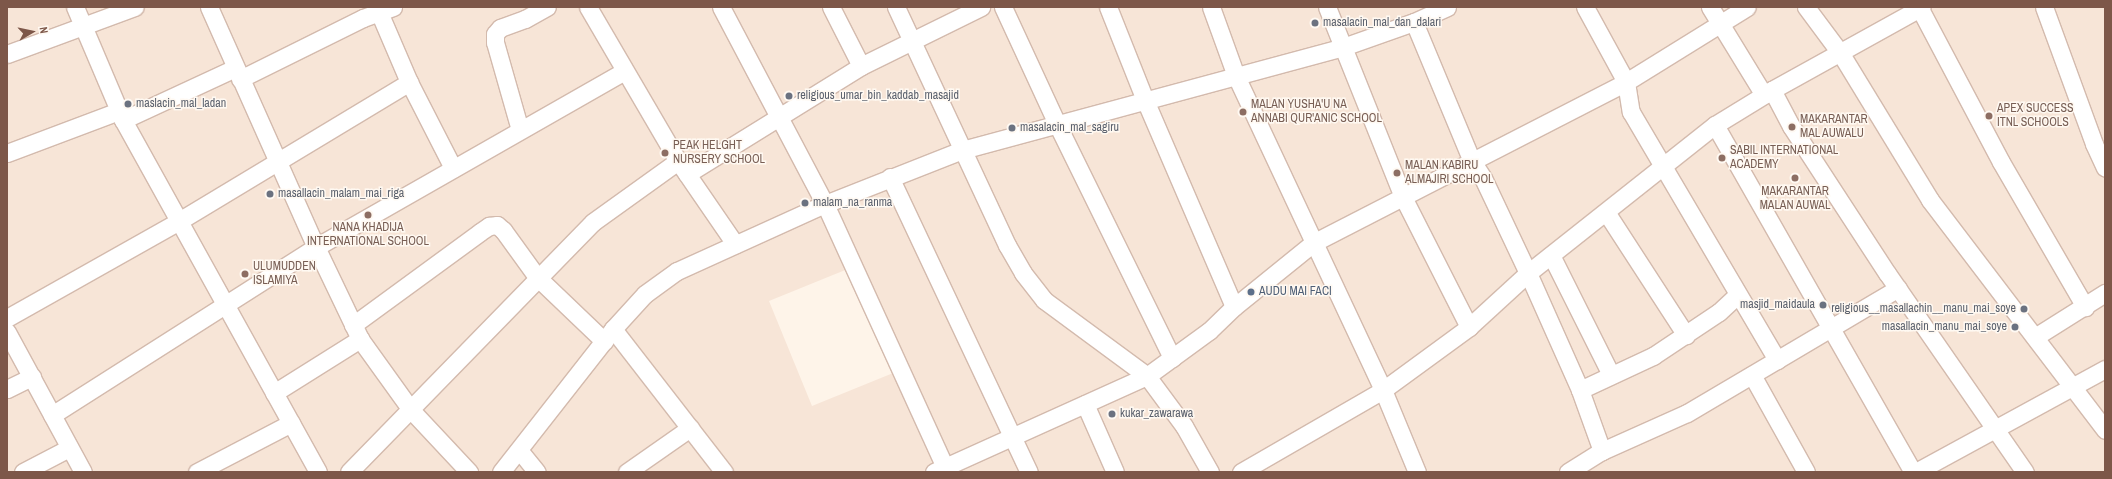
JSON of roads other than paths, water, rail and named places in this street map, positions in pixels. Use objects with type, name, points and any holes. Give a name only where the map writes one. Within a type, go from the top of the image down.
[{"type":"street","points":[[75,7],[121,115],[318,472]]},
{"type":"street","points":[[7,54],[82,24],[135,7]]},
{"type":"street","points":[[209,7],[237,74],[316,247],[357,332],[411,410],[469,472]]},
{"type":"street","points":[[520,130],[495,34],[500,28],[525,19],[548,7]]},
{"type":"street","points":[[588,7],[682,168],[735,244]]},
{"type":"street","points":[[721,7],[780,116],[825,204],[942,470],[1147,376],[1209,331],[1234,307],[1313,243],[1626,82],[1719,22],[1747,7]]},
{"type":"street","points":[[831,7],[861,66]]},
{"type":"street","points":[[896,7],[1007,245],[1023,273],[1044,300],[1147,376],[1184,426],[1210,472]]},
{"type":"street","points":[[349,472],[411,410],[537,277],[593,222],[682,168],[780,116],[861,66],[982,7]]},
{"type":"street","points":[[1004,7],[1057,124],[1172,358]]},
{"type":"street","points":[[1108,7],[1145,100],[1234,307]]},
{"type":"street","points":[[1211,7],[1236,76],[1383,390],[1417,472]]},
{"type":"street","points":[[1327,7],[1403,197],[1469,327]]},
{"type":"street","points":[[501,472],[609,335],[645,294],[677,271],[825,204],[890,177],[962,150],[1343,47],[1414,22],[1428,11],[1448,7]]},
{"type":"street","points":[[1585,7],[1626,82],[1631,112],[1664,166],[1737,295],[1777,360]]},
{"type":"street","points":[[1710,7],[1898,288],[2025,472]]},
{"type":"street","points":[[1806,7],[1841,54],[1930,200],[2105,430]]},
{"type":"street","points":[[1241,472],[1383,390],[1469,327],[1528,273],[1715,125],[1768,92],[1841,54],[1920,7],[2001,162],[2085,307]]},
{"type":"street","points":[[2044,7],[2094,144],[2105,168]]},
{"type":"street","points":[[7,153],[237,74],[386,10],[409,82],[453,168]]},
{"type":"street","points":[[1414,22],[1472,162],[1483,178],[1528,273],[1580,390],[1602,452]]},
{"type":"street","points":[[52,415],[316,247],[624,71]]},
{"type":"street","points":[[7,318],[179,220],[409,82]]},
{"type":"street","points":[[1715,125],[1914,472],[2074,388],[2105,370]]},
{"type":"street","points":[[890,177],[1029,472]]},
{"type":"street","points":[[1606,212],[1686,335]]},
{"type":"street","points":[[274,394],[357,332],[489,226],[497,225],[503,230],[537,277],[609,335],[690,428],[724,472]]},
{"type":"street","points":[[1551,255],[1611,375]]},
{"type":"street","points":[[1568,472],[1602,452],[1687,413],[1898,288]]},
{"type":"street","points":[[2035,337],[2085,307],[2105,293]]},
{"type":"street","points":[[1580,390],[1653,356],[1719,312],[1737,295]]},
{"type":"street","points":[[7,332],[82,472]]},
{"type":"street","points":[[1752,375],[1806,472]]},
{"type":"street","points":[[7,389],[32,377]]},
{"type":"street","points":[[1086,404],[1115,472]]},
{"type":"street","points":[[197,472],[291,423]]},
{"type":"street","points":[[627,472],[690,428]]},
{"type":"street","points":[[23,472],[69,448]]},
{"type":"street","points":[[519,450],[537,472]]},
{"type":"place","name":"masalacin_mal_dan_dalari","points":[[1315,23]]},
{"type":"place","name":"religious_umar_bin_kaddab_masajid","points":[[789,96]]},
{"type":"place","name":"maslacin_mal_ladan","points":[[128,104]]},
{"type":"place","name":"MALAN YUSHA'U NA ANNABI QUR'ANIC SCHOOL","points":[[1243,112]]},
{"type":"place","name":"APEX SUCCESS ITNL SCHOOLS","points":[[1989,116]]},
{"type":"place","name":"MAKARANTAR MAL AUWALU","points":[[1792,127]]},
{"type":"place","name":"masalacin_mal_sagiru","points":[[1012,128]]},
{"type":"place","name":"PEAK HELGHT NURSERY SCHOOL","points":[[665,153]]},
{"type":"place","name":"SABIL INTERNATIONAL ACADEMY","points":[[1722,158]]},
{"type":"place","name":"MALAN KABIRU ALMAJIRI SCHOOL","points":[[1397,173]]},
{"type":"place","name":"MAKARANTAR MALAN AUWAL","points":[[1795,178]]},
{"type":"place","name":"masallacin_malam_mai_riga","points":[[270,194]]},
{"type":"place","name":"malam_na_ranma","points":[[805,203]]},
{"type":"place","name":"NANA KHADIJA INTERNATIONAL SCHOOL","points":[[368,215]]},
{"type":"place","name":"ULUMUDDEN ISLAMIYA","points":[[245,274]]},
{"type":"place","name":"AUDU MAI FACI","points":[[1251,292]]},
{"type":"place","name":"masjid_maidaula","points":[[1823,305]]},
{"type":"place","name":"religious__masallachin__manu_mai_soye","points":[[2024,309]]},
{"type":"place","name":"masallacin_manu_mai_soye","points":[[2015,327]]},
{"type":"place","name":"kukar_zawarawa","points":[[1112,414]]}]
